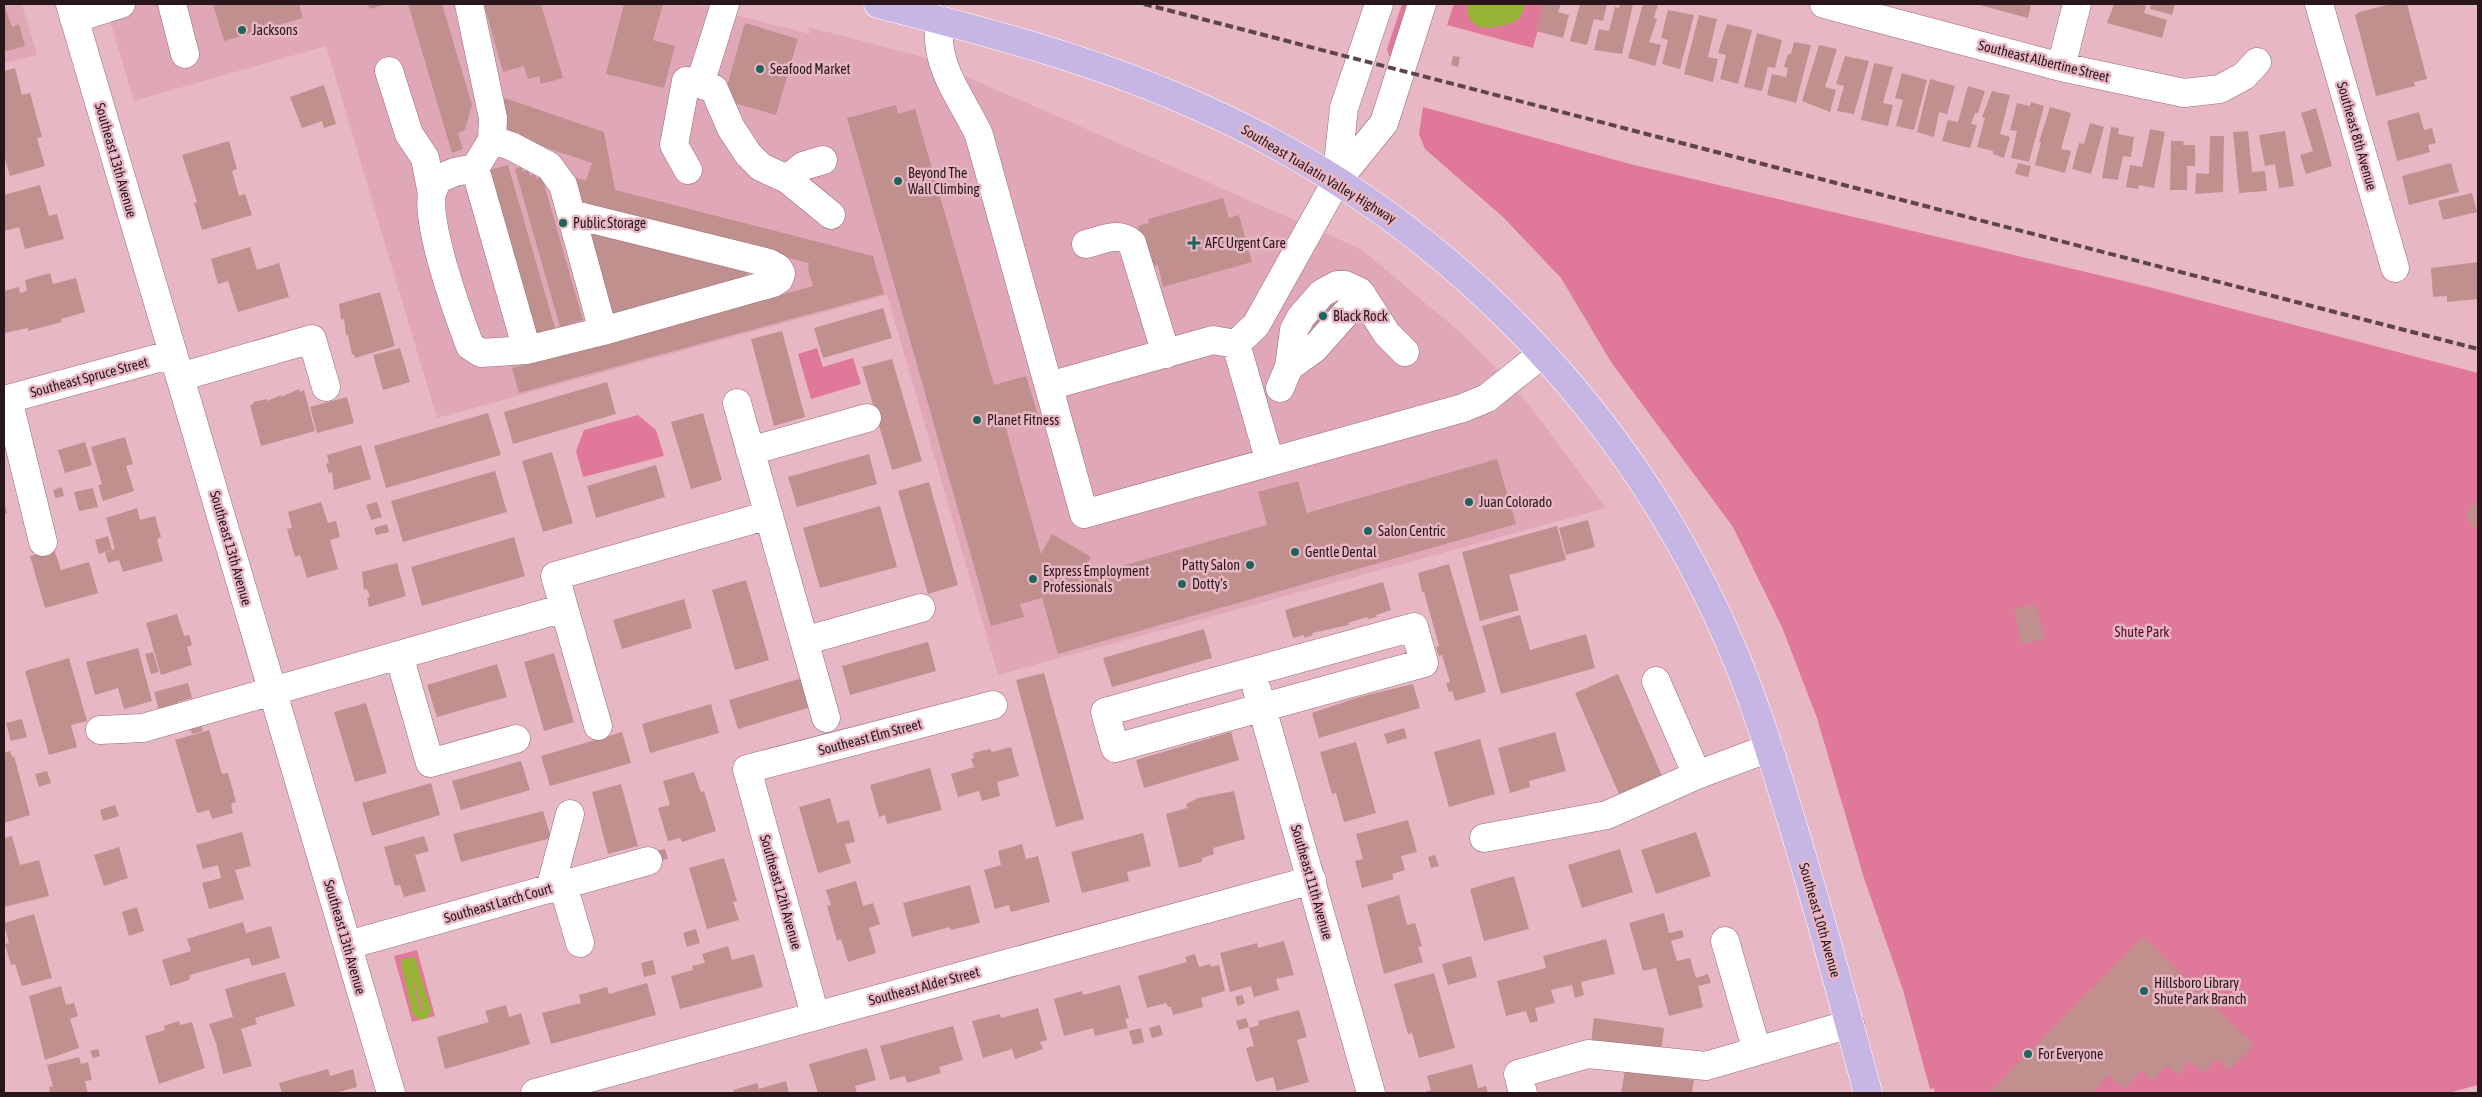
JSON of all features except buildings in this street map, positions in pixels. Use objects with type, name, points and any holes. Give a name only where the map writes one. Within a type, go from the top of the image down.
[{"type":"main road","name":"Southeast Tualatin Valley Highway","points":[[878,4],[1052,50],[1191,103],[1255,134],[1336,182],[1399,222],[1453,266],[1543,353],[1605,429],[1655,502],[1696,572],[1736,657],[1769,748]]},
{"type":"main road","name":"Southeast 10th Avenue","points":[[1769,748],[1850,1024],[1868,1093]]},
{"type":"street","points":[[72,11],[121,4]]},
{"type":"street","points":[[172,4],[185,54]]},
{"type":"street","points":[[432,194],[438,179],[455,172],[475,168],[492,140],[493,118],[469,4]]},
{"type":"street","points":[[700,84],[725,4]]},
{"type":"street","points":[[1336,182],[1344,108],[1379,4]]},
{"type":"street","points":[[1236,344],[1256,325],[1336,182],[1384,123],[1422,4]]},
{"type":"street","name":"Southeast Albertine Street","points":[[1828,4],[2061,67],[2184,93],[2220,89],[2244,76],[2257,62]]},
{"type":"street","points":[[2061,67],[2077,4]]},
{"type":"street","name":"Southeast 8th Avenue","points":[[2318,4],[2395,268]]},
{"type":"street","name":"Southeast 13th Avenue","points":[[72,11],[392,1093]]},
{"type":"street","points":[[938,19],[940,53],[945,69],[979,135],[1084,514],[1463,408],[1487,398],[1543,353]]},
{"type":"street","points":[[389,71],[409,134],[425,158],[441,255],[470,346],[481,353],[528,350],[603,330],[773,284],[779,279],[781,273],[778,268],[768,263],[571,214]]},
{"type":"street","points":[[688,170],[674,145],[686,81],[714,89],[730,128],[748,154],[761,166],[787,179],[831,216]]},
{"type":"street","points":[[492,140],[511,146],[549,166],[563,185],[603,330]]},
{"type":"street","points":[[787,179],[803,166],[823,160]]},
{"type":"street","points":[[475,168],[528,350]]},
{"type":"street","points":[[1086,244],[1116,236],[1128,239],[1132,244],[1166,354]]},
{"type":"street","points":[[1284,377],[1294,330],[1300,317],[1322,293],[1329,288],[1345,284],[1353,287],[1362,295],[1387,334],[1405,352]]},
{"type":"street","name":"Southeast Spruce Street","points":[[6,400],[312,338],[326,387]]},
{"type":"street","points":[[1049,386],[1213,340],[1236,344]]},
{"type":"street","points":[[1236,344],[1270,462]]},
{"type":"street","points":[[6,400],[43,542]]},
{"type":"street","points":[[737,404],[826,718]]},
{"type":"street","points":[[750,451],[867,418]]},
{"type":"street","points":[[598,726],[555,576],[769,515]]},
{"type":"street","points":[[100,730],[143,728],[564,608]]},
{"type":"street","points":[[804,641],[921,608]]},
{"type":"street","points":[[1414,627],[1424,663],[1114,748],[1105,712],[1252,672],[1414,627]]},
{"type":"street","points":[[399,655],[430,763],[516,739]]},
{"type":"street","name":"Southeast 11th Avenue","points":[[1252,672],[1371,1093]]},
{"type":"street","points":[[1656,681],[1697,775]]},
{"type":"street","name":"Southeast Elm Street","points":[[747,769],[993,704]]},
{"type":"street","points":[[1484,838],[1607,815],[1697,775],[1769,748]]},
{"type":"street","name":"Southeast 12th Avenue","points":[[747,769],[815,1015]]},
{"type":"street","points":[[570,814],[557,887],[580,943]]},
{"type":"street","name":"Southeast Larch Court","points":[[348,944],[648,862]]},
{"type":"street","name":"Southeast Alder Street","points":[[535,1093],[1312,880]]},
{"type":"street","points":[[1726,941],[1758,1051]]},
{"type":"street","points":[[1523,1093],[1518,1074],[1588,1054],[1706,1066],[1850,1024]]},
{"type":"shaded area","points":[[4,4],[22,4],[37,55],[4,63]]},
{"type":"shaded area","points":[[105,4],[693,4],[810,34],[808,27],[919,56],[1361,249],[1461,333],[1500,372],[1534,411],[1606,508],[998,675],[887,295],[437,418],[326,46],[134,101]]},
{"type":"shaded area","points":[[1468,4],[1526,5],[1518,20],[1502,26],[1484,27],[1471,21],[1468,14]]},
{"type":"green space","points":[[1402,4],[1415,4],[1392,56],[1389,56],[1387,49]]},
{"type":"green space","points":[[1454,4],[1545,4],[1533,48],[1447,25]]},
{"type":"green space","name":"Shute Park","points":[[1423,107],[1634,165],[2145,286],[2478,373],[2478,1085],[2448,1093],[1935,1093],[1934,1088],[1930,1089],[1903,990],[1864,878],[1817,718],[1782,627],[1733,527],[1611,362],[1561,278],[1503,217],[1425,149],[1419,134]]},
{"type":"green space","points":[[817,348],[823,367],[853,358],[861,384],[811,399],[798,354]]},
{"type":"green space","points":[[638,415],[656,430],[664,456],[583,477],[576,451],[584,430]]},
{"type":"green space","points":[[417,950],[435,1016],[412,1022],[394,956]]},
{"type":"waterway","points":[[405,962],[416,1011],[418,1014],[424,1015],[427,1010],[412,961]]},
{"type":"railway","points":[[1144,4],[2478,349]]},
{"type":"place","name":"Jacksons","points":[[242,30]]},
{"type":"place","name":"Seafood Market","points":[[760,69]]},
{"type":"place","name":"Beyond The Wall Climbing","points":[[898,181]]},
{"type":"place","name":"Public Storage","points":[[563,223]]},
{"type":"place","name":"AFC Urgent Care","points":[[1194,243]]},
{"type":"place","name":"Black Rock","points":[[1323,316]]},
{"type":"place","name":"Planet Fitness","points":[[977,420]]},
{"type":"place","name":"Juan Colorado","points":[[1469,502]]},
{"type":"place","name":"Salon Centric","points":[[1368,531]]},
{"type":"place","name":"Gentle Dental","points":[[1295,552]]},
{"type":"place","name":"Patty Salon","points":[[1250,565]]},
{"type":"place","name":"Express Employment Professionals","points":[[1033,579]]},
{"type":"place","name":"Dotty's","points":[[1182,584]]},
{"type":"place","name":"Hillsboro Library Shute Park Branch","points":[[2144,991]]},
{"type":"place","name":"For Everyone","points":[[2028,1054]]}]
